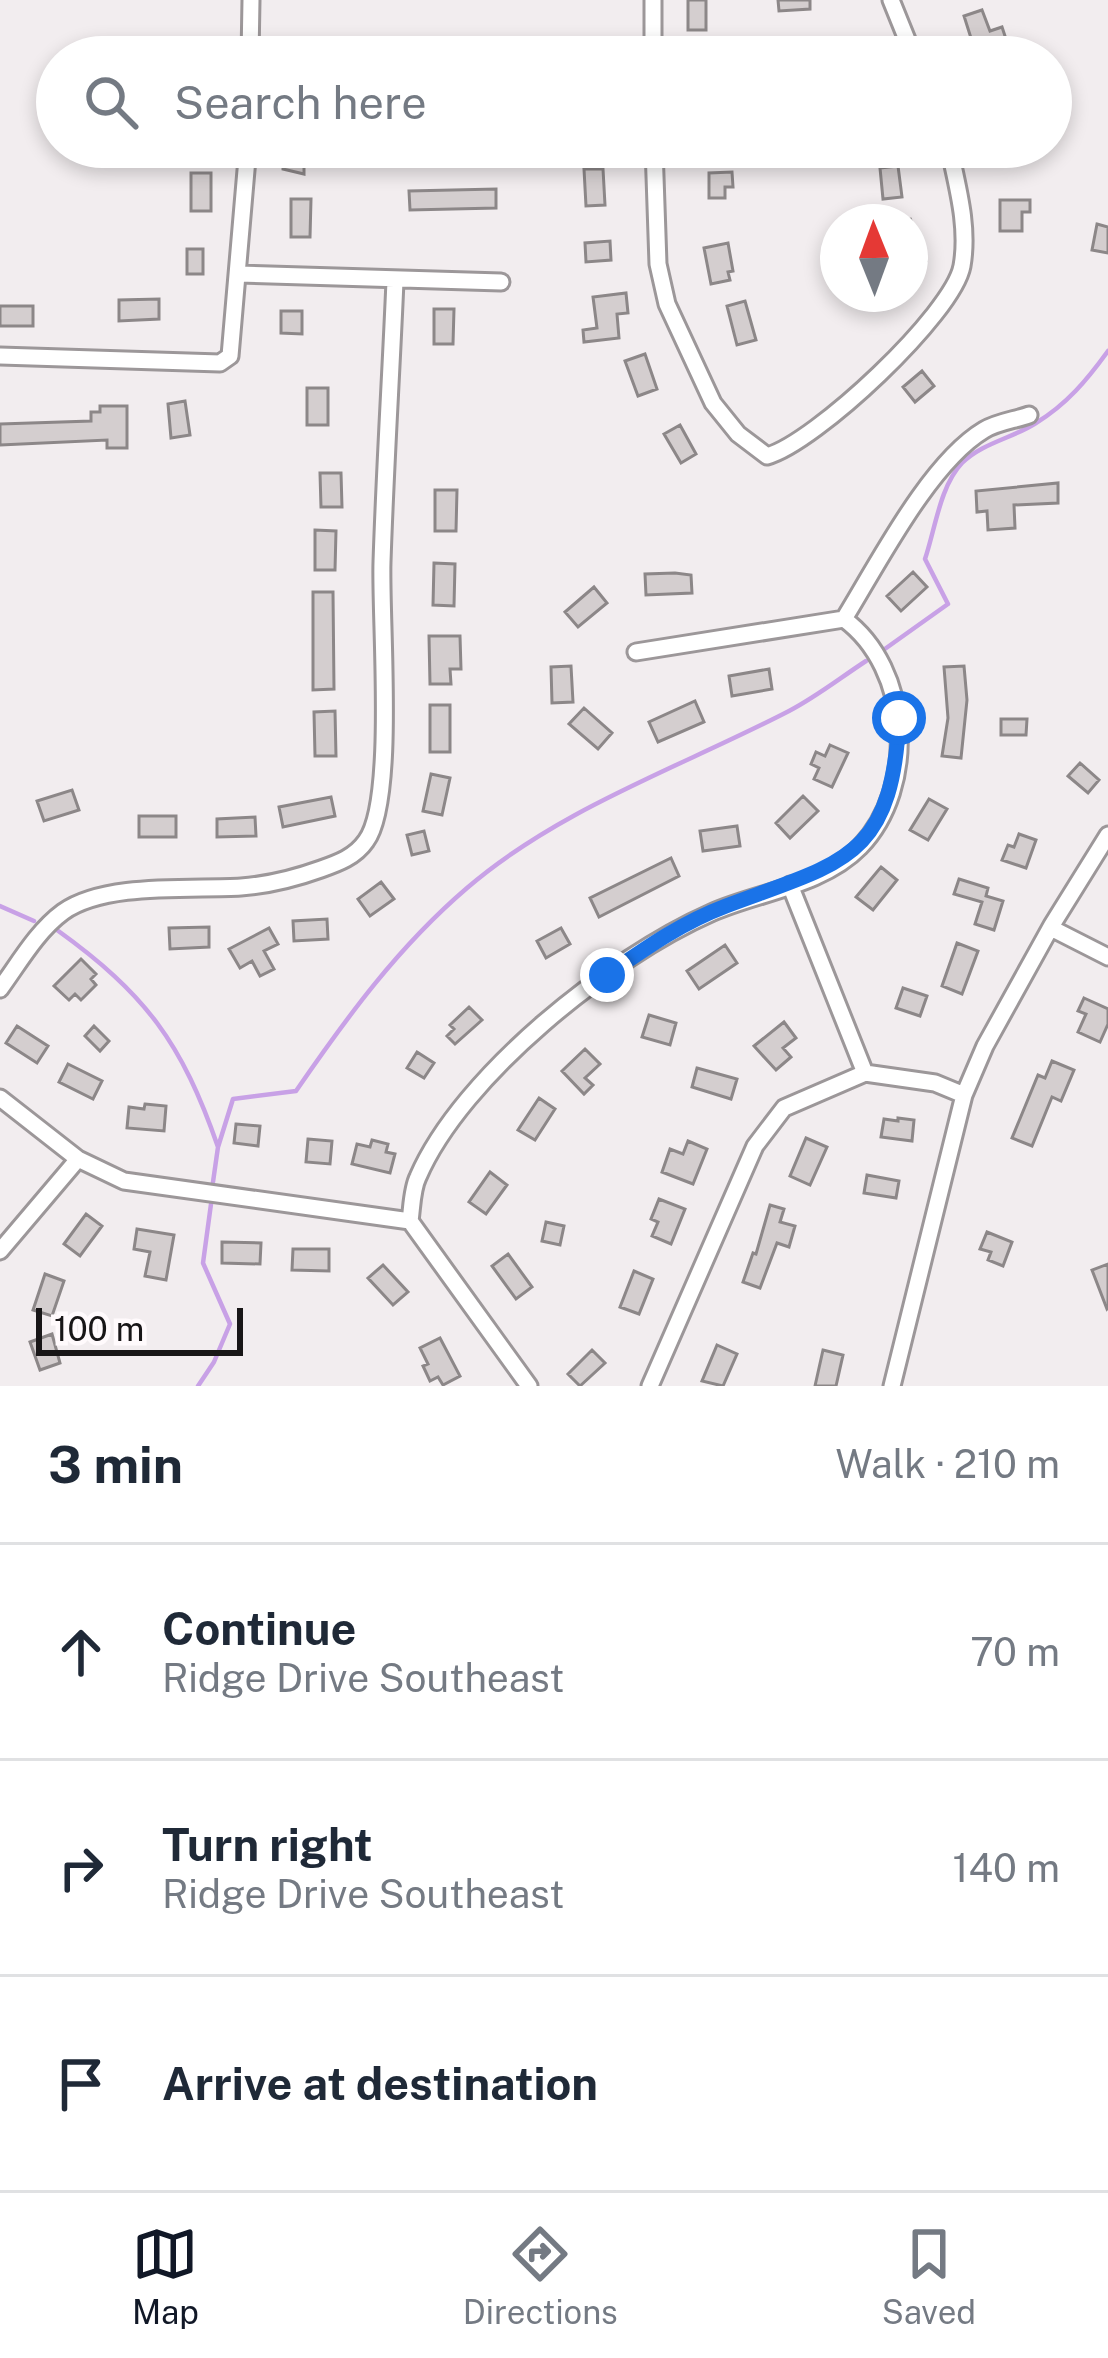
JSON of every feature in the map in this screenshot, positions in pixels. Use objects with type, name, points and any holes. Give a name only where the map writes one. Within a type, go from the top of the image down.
[{"type":"street","points":[[250,36],[251,0]]},
{"type":"street","points":[[652,0],[653,36]]},
{"type":"street","points":[[891,0],[906,36]]},
{"type":"street","points":[[0,356],[220,363],[230,356],[246,168]]},
{"type":"street","points":[[655,168],[658,264],[667,304],[713,403],[738,434],[763,454],[778,453],[847,404],[946,304],[961,271],[965,236],[953,168]]},
{"type":"street","points":[[238,274],[501,282]]},
{"type":"street","points":[[0,988],[43,930],[64,911],[84,902],[169,886],[244,887],[302,876],[349,859],[368,839],[378,808],[384,712],[382,562],[395,281]]},
{"type":"street","points":[[844,619],[903,523],[960,451],[987,428],[1029,415]]},
{"type":"street","points":[[530,1386],[410,1221],[416,1179],[461,1108],[531,1032],[669,931],[725,906],[812,877],[860,847],[891,794],[899,718],[894,697],[873,651],[844,619],[636,652]]},
{"type":"street","points":[[892,1386],[964,1095],[1051,928],[1108,835]]},
{"type":"street","points":[[790,885],[866,1073]]},
{"type":"street","points":[[1051,928],[1108,956]]},
{"type":"street","points":[[650,1386],[755,1146],[784,1108],[866,1073],[908,1077],[964,1095]]},
{"type":"street","points":[[0,1098],[78,1159],[124,1181],[410,1221]]},
{"type":"street","points":[[0,1251],[78,1159]]},
{"type":"building","points":[[688,0],[706,0],[706,30],[688,30]]},
{"type":"building","points":[[778,0],[810,0],[810,9],[779,11]]},
{"type":"building","points":[[982,10],[990,31],[1002,27],[1005,36],[970,36],[964,16]]},
{"type":"building","points":[[880,168],[898,168],[902,197],[883,199]]},
{"type":"building","points":[[584,169],[603,169],[605,205],[586,206]]},
{"type":"building","points":[[732,172],[733,187],[725,187],[725,198],[709,198],[709,173]]},
{"type":"building","points":[[191,173],[211,173],[211,211],[191,211]]},
{"type":"building","points":[[496,189],[496,208],[410,210],[409,191]]},
{"type":"building","points":[[291,199],[311,199],[310,237],[291,237]]},
{"type":"building","points":[[1000,200],[1030,200],[1030,212],[1022,212],[1022,231],[1000,231]]},
{"type":"building","points":[[1097,224],[1108,227],[1108,253],[1092,250]]},
{"type":"building","points":[[610,241],[611,260],[586,262],[585,243]]},
{"type":"building","points":[[728,243],[730,280],[711,284],[704,248]]},
{"type":"building","points":[[187,249],[203,249],[203,274],[187,274]]},
{"type":"building","points":[[626,293],[628,313],[617,314],[619,338],[584,342],[583,330],[597,328],[593,297]]},
{"type":"building","points":[[159,299],[159,319],[119,321],[119,300]]},
{"type":"building","points":[[745,301],[756,340],[737,345],[727,306]]},
{"type":"building","points":[[0,306],[33,306],[33,326],[0,326]]},
{"type":"building","points":[[434,309],[454,309],[453,344],[434,344]]},
{"type":"building","points":[[281,311],[302,311],[302,334],[281,333]]},
{"type":"building","points":[[645,354],[657,389],[638,396],[625,361]]},
{"type":"building","points":[[922,371],[934,386],[915,402],[903,387]]},
{"type":"building","points":[[307,388],[328,388],[328,425],[307,425]]},
{"type":"building","points":[[185,401],[190,435],[171,438],[168,404]]},
{"type":"building","points":[[100,406],[127,406],[127,448],[107,448],[107,440],[0,445],[0,424],[91,421],[91,412],[100,412]]},
{"type":"building","points":[[680,425],[696,454],[681,463],[664,434]]},
{"type":"building","points":[[320,473],[341,473],[342,507],[321,507]]},
{"type":"building","points":[[1058,483],[1058,503],[1014,505],[1015,528],[988,530],[987,511],[977,512],[976,491]]},
{"type":"building","points":[[435,490],[457,490],[456,531],[435,531]]},
{"type":"building","points":[[315,530],[336,531],[335,570],[315,570]]},
{"type":"building","points":[[434,563],[455,564],[454,606],[433,605]]},
{"type":"building","points":[[913,572],[927,587],[901,611],[887,596]]},
{"type":"building","points":[[645,574],[691,575],[692,593],[646,595]]},
{"type":"building","points":[[594,587],[607,603],[578,627],[565,612]]},
{"type":"building","points":[[313,592],[333,592],[334,689],[313,690]]},
{"type":"building","points":[[429,636],[460,636],[461,669],[450,669],[451,684],[430,684]]},
{"type":"building","points":[[571,666],[573,702],[552,703],[551,667]]},
{"type":"building","points":[[964,666],[967,700],[961,758],[942,756],[948,718],[944,667]]},
{"type":"building","points":[[769,669],[772,689],[732,696],[729,676]]},
{"type":"building","points":[[695,701],[704,722],[658,742],[649,722]]},
{"type":"building","points":[[430,705],[450,705],[450,752],[430,752]]},
{"type":"building","points":[[584,708],[612,733],[598,749],[569,724]]},
{"type":"building","points":[[335,711],[336,756],[315,756],[314,712]]},
{"type":"building","points":[[1001,719],[1027,719],[1026,735],[1001,735]]},
{"type":"building","points":[[830,745],[848,753],[832,787],[814,779],[819,768],[811,764],[816,752],[825,756]]},
{"type":"building","points":[[1080,763],[1099,780],[1088,793],[1068,776]]},
{"type":"building","points":[[431,774],[450,778],[442,815],[423,811]]},
{"type":"building","points":[[72,790],[79,810],[44,821],[37,801]]},
{"type":"building","points":[[803,796],[818,811],[790,838],[776,823]]},
{"type":"building","points":[[331,797],[335,816],[283,827],[279,807]]},
{"type":"building","points":[[929,799],[947,809],[928,840],[910,830]]},
{"type":"building","points":[[139,816],[176,816],[176,837],[139,837]]},
{"type":"building","points":[[255,817],[256,836],[217,837],[217,819]]},
{"type":"building","points":[[737,826],[740,846],[703,851],[700,831]]},
{"type":"building","points":[[424,831],[429,851],[412,855],[407,835]]},
{"type":"building","points":[[1019,834],[1036,840],[1026,868],[1002,860]]},
{"type":"building","points":[[671,858],[679,876],[599,917],[590,898]]},
{"type":"building","points":[[881,867],[897,880],[873,910],[856,897]]},
{"type":"building","points":[[959,879],[988,888],[986,896],[1003,901],[994,930],[975,924],[982,902],[954,894]]},
{"type":"building","points":[[381,882],[394,899],[370,916],[358,899]]},
{"type":"building","points":[[327,919],[328,939],[294,941],[293,921]]},
{"type":"building","points":[[209,927],[209,947],[170,949],[169,928]]},
{"type":"building","points":[[269,928],[278,944],[264,951],[274,969],[260,976],[252,961],[240,968],[229,949]]},
{"type":"building","points":[[561,928],[570,944],[546,958],[537,941]]},
{"type":"building","points":[[957,943],[978,951],[962,994],[942,986]]},
{"type":"building","points":[[725,945],[737,963],[699,989],[687,971]]},
{"type":"building","points":[[81,959],[96,974],[91,979],[96,985],[81,1000],[75,994],[69,1000],[54,986]]},
{"type":"building","points":[[903,988],[927,996],[920,1016],[896,1008]]},
{"type":"building","points":[[1084,998],[1108,1009],[1100,1042],[1078,1032],[1086,1014],[1078,1011]]},
{"type":"building","points":[[469,1007],[482,1020],[455,1044],[447,1036],[454,1029],[450,1025]]},
{"type":"building","points":[[649,1015],[676,1023],[670,1045],[642,1037]]},
{"type":"building","points":[[784,1022],[796,1038],[783,1048],[791,1057],[776,1070],[754,1046]]},
{"type":"building","points":[[17,1026],[48,1046],[37,1063],[6,1043]]},
{"type":"building","points":[[94,1026],[109,1041],[100,1051],[85,1036]]},
{"type":"building","points":[[585,1049],[600,1064],[585,1078],[593,1085],[584,1094],[562,1071]]},
{"type":"building","points":[[417,1052],[434,1063],[424,1078],[407,1068]]},
{"type":"building","points":[[1052,1061],[1074,1070],[1061,1101],[1052,1097],[1032,1146],[1012,1138],[1038,1075],[1045,1078]]},
{"type":"building","points":[[68,1064],[102,1081],[93,1099],[59,1082]]},
{"type":"building","points":[[697,1068],[737,1079],[731,1099],[692,1087]]},
{"type":"building","points":[[539,1098],[555,1109],[535,1140],[518,1130]]},
{"type":"building","points":[[145,1104],[166,1106],[164,1131],[127,1128],[129,1107],[144,1109]]},
{"type":"building","points":[[884,1119],[914,1120],[912,1141],[881,1137]]},
{"type":"building","points":[[236,1124],[260,1126],[258,1146],[234,1143]]},
{"type":"building","points":[[806,1138],[827,1147],[810,1185],[790,1176]]},
{"type":"building","points":[[308,1139],[332,1141],[330,1164],[306,1162]]},
{"type":"building","points":[[372,1140],[388,1144],[386,1152],[395,1154],[390,1173],[352,1164],[357,1144],[370,1147]]},
{"type":"building","points":[[688,1141],[707,1149],[693,1184],[662,1172],[670,1149],[683,1154]]},
{"type":"building","points":[[490,1172],[507,1185],[486,1214],[469,1202]]},
{"type":"building","points":[[867,1175],[899,1181],[896,1198],[864,1193]]},
{"type":"building","points":[[659,1199],[685,1209],[671,1244],[652,1236],[658,1222],[651,1219]]},
{"type":"building","points":[[770,1205],[784,1209],[780,1222],[795,1226],[789,1247],[777,1243],[760,1288],[743,1282]]},
{"type":"building","points":[[86,1214],[102,1226],[80,1256],[64,1244]]},
{"type":"building","points":[[546,1222],[564,1226],[560,1245],[542,1241]]},
{"type":"building","points":[[137,1229],[174,1235],[166,1280],[145,1276],[150,1252],[134,1249]]},
{"type":"building","points":[[987,1232],[1012,1242],[1003,1266],[988,1260],[991,1252],[980,1249]]},
{"type":"building","points":[[222,1242],[261,1243],[260,1264],[222,1263]]},
{"type":"building","points":[[293,1249],[329,1249],[329,1271],[292,1270]]},
{"type":"building","points":[[508,1254],[532,1287],[516,1299],[492,1266]]},
{"type":"building","points":[[1108,1264],[1108,1308],[1107,1309],[1092,1270]]},
{"type":"building","points":[[383,1265],[408,1292],[393,1305],[368,1278]]},
{"type":"building","points":[[634,1271],[653,1279],[639,1314],[620,1307]]},
{"type":"building","points":[[45,1274],[64,1281],[52,1316],[33,1310]]},
{"type":"building","points":[[52,1334],[60,1363],[40,1370],[30,1342]]},
{"type":"building","points":[[440,1338],[460,1376],[443,1385],[438,1377],[430,1381],[420,1348]]},
{"type":"building","points":[[717,1345],[737,1354],[723,1386],[702,1381]]},
{"type":"building","points":[[592,1350],[605,1363],[580,1386],[568,1374]]},
{"type":"building","points":[[823,1350],[843,1355],[836,1386],[815,1386]]},
{"type":"waterway","points":[[882,651],[948,604],[925,559],[943,496],[962,463],[1057,408],[1108,351]]},
{"type":"waterway","points":[[213,1182],[233,1099],[296,1091],[375,984],[467,888],[541,834],[789,711],[866,661]]},
{"type":"waterway","points":[[0,906],[34,921]]},
{"type":"waterway","points":[[57,930],[115,976],[157,1024],[190,1078],[218,1147]]},
{"type":"waterway","points":[[198,1386],[230,1324],[203,1263],[211,1204]]},
{"type":"route","points":[[607,975],[669,931],[725,906],[812,877],[860,847],[891,794],[899,718]]}]
